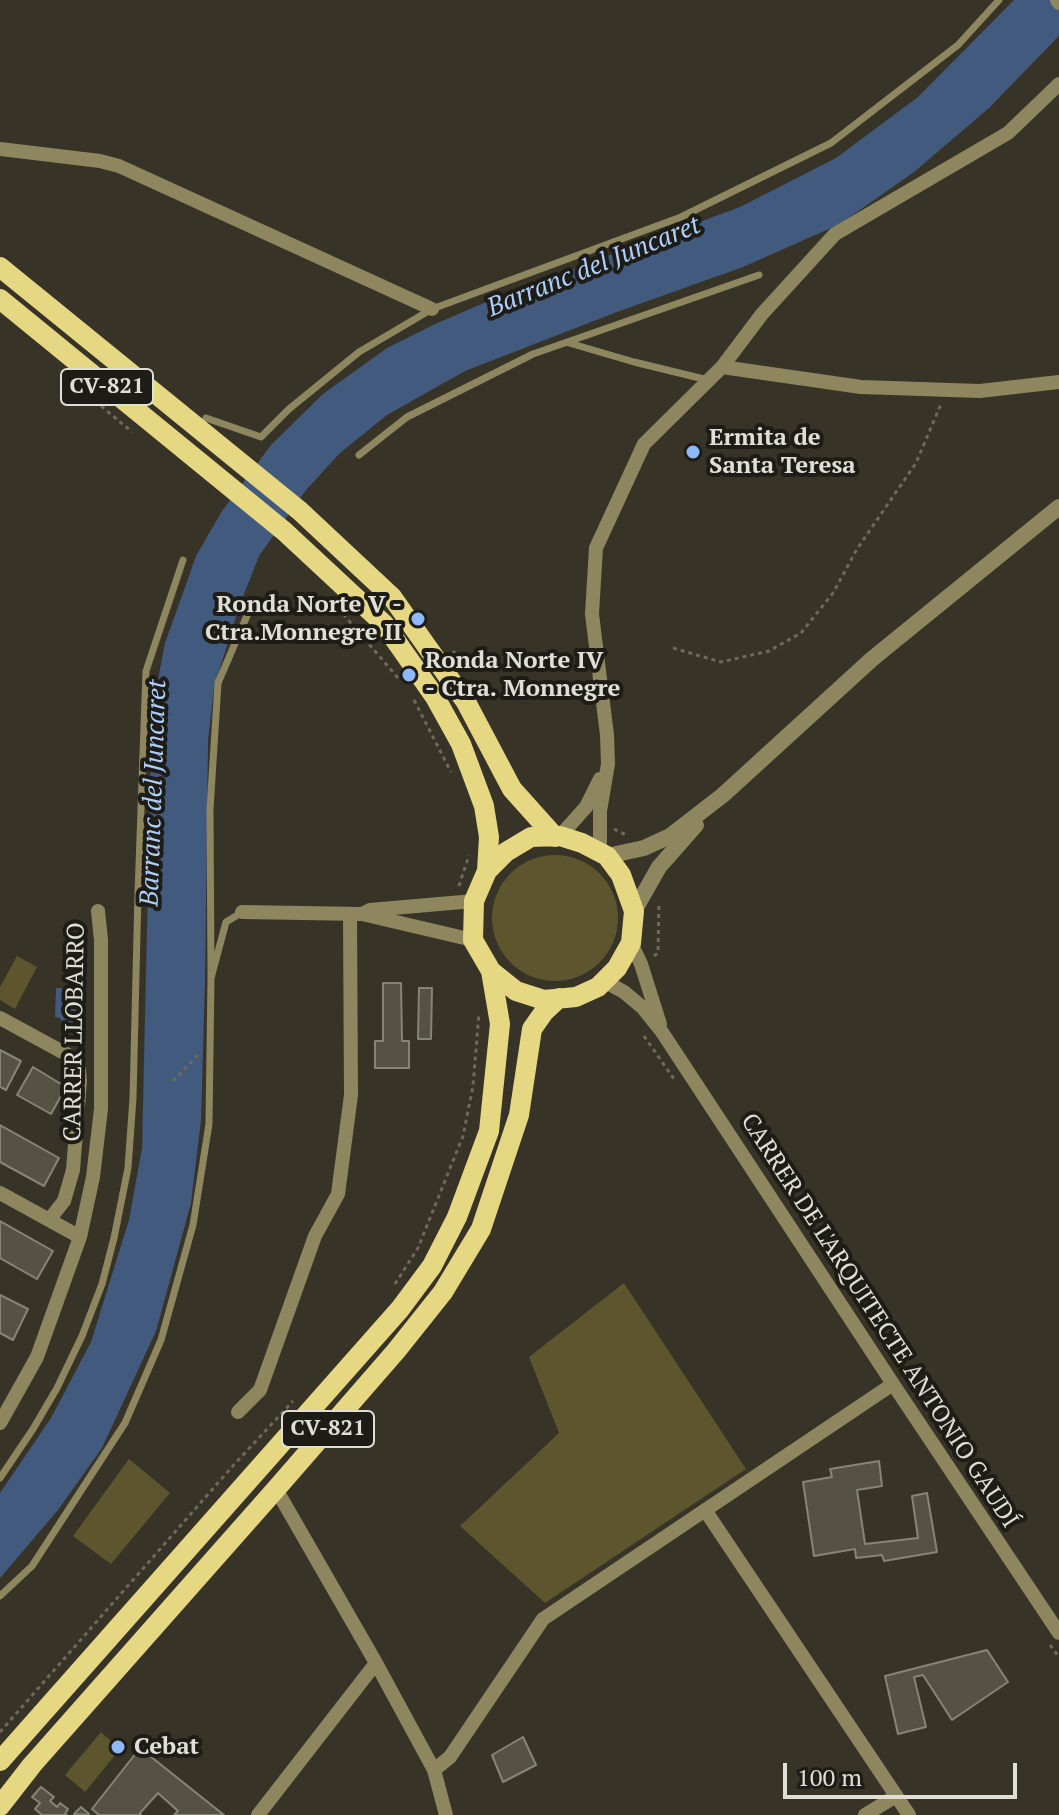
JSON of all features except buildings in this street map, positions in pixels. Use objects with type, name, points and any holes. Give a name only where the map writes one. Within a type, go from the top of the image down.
[{"type":"main road","name":"CV-821","points":[[0,267],[300,511],[392,597],[466,702],[512,789],[557,836]]},
{"type":"main road","name":"CV-821","points":[[0,299],[284,531],[384,624],[435,697],[461,744],[484,806],[489,837],[487,871],[474,901],[473,940],[491,971],[500,1024],[489,1131],[457,1217],[432,1266],[400,1309],[0,1761]]},
{"type":"main road","name":"CV-821","points":[[487,871],[506,852],[531,837],[557,836],[582,843],[604,854],[621,875],[634,911],[631,943],[617,968],[598,987],[576,997],[544,1000],[516,991],[491,971]]},
{"type":"main road","name":"CV-821","points":[[0,1806],[32,1765],[396,1351],[443,1292],[481,1229],[519,1115],[532,1029],[559,998]]},
{"type":"street","points":[[1059,84],[1008,133],[835,234],[762,314],[722,367],[644,444],[596,548],[592,614],[608,764],[600,811],[604,854],[649,846],[670,836],[723,795],[872,659],[1059,507]]},
{"type":"street","points":[[0,149],[119,166],[432,309]]},
{"type":"street","points":[[722,367],[861,387],[980,391],[1059,382]]},
{"type":"street","points":[[557,836],[586,807],[608,764]]},
{"type":"street","points":[[634,911],[659,867],[723,795]]},
{"type":"street","points":[[356,914],[370,910],[474,901]]},
{"type":"street","name":"CARRER LLOBARRO","points":[[0,1423],[37,1357],[80,1237],[93,1177],[101,1109],[98,911]]},
{"type":"street","points":[[242,912],[356,914],[473,940]]},
{"type":"street","points":[[238,1412],[260,1390],[315,1236],[338,1194],[351,1095],[356,914]]},
{"type":"street","name":"CARRER DE L'ARQUITECTE ANTONIO GAUDÍ","points":[[631,943],[662,1032]]},
{"type":"street","name":"CARRER DE L'ARQUITECTE ANTONIO GAUDÍ","points":[[604,981],[642,1007],[662,1032],[1059,1633]]},
{"type":"street","points":[[0,1018],[68,1055],[79,1070],[73,1170],[64,1201],[49,1220]]},
{"type":"street","points":[[0,1193],[80,1237]]},
{"type":"street","points":[[434,1770],[450,1757],[543,1619],[893,1384]]},
{"type":"street","points":[[276,1489],[434,1770],[446,1815]]},
{"type":"street","points":[[705,1510],[909,1815]]},
{"type":"street","points":[[258,1815],[376,1663]]},
{"type":"street","points":[[865,1815],[896,1796]]},
{"type":"lane","points":[[206,418],[261,437],[289,409],[359,352],[432,309],[681,217],[831,143],[958,45],[999,0]]},
{"type":"lane","points":[[359,455],[407,417],[533,354],[759,275]]},
{"type":"lane","points":[[567,343],[709,380]]},
{"type":"lane","points":[[0,1478],[57,1388],[82,1336],[102,1284],[128,1168],[133,1098],[146,671],[183,560]]},
{"type":"lane","points":[[0,1596],[32,1566],[125,1423],[161,1340],[193,1225],[209,1124],[210,809],[218,683],[249,611]]},
{"type":"lane","points":[[211,978],[226,922],[242,912]]},
{"type":"path","points":[[673,648],[721,662],[769,651],[801,633],[833,593],[857,549],[916,463],[947,390]]},
{"type":"path","points":[[451,648],[468,673]]},
{"type":"path","points":[[600,822],[649,846]]},
{"type":"path","points":[[643,971],[658,953],[660,896]]},
{"type":"path","points":[[173,1081],[200,1053]]},
{"type":"shaded area","points":[[555,855],[579,860],[600,873],[613,894],[618,918],[613,942],[600,963],[579,976],[555,981],[531,976],[510,963],[497,942],[492,918],[497,894],[510,873],[531,860]]},
{"type":"shaded area","points":[[17,956],[37,967],[15,1009],[0,1000],[0,987]]},
{"type":"shaded area","points":[[624,1283],[746,1469],[545,1603],[460,1526],[559,1433],[529,1357]]},
{"type":"shaded area","points":[[129,1459],[170,1493],[111,1564],[73,1536]]},
{"type":"shaded area","points":[[101,1732],[120,1749],[85,1792],[65,1775]]},
{"type":"water","name":"Barranc del Juncaret","points":[[1014,0],[1059,0],[1059,36],[989,108],[914,172],[840,224],[743,267],[465,371],[387,415],[340,453],[306,490],[259,556],[214,687],[208,741],[201,1120],[191,1203],[156,1331],[102,1448],[58,1510],[0,1578],[0,1493],[51,1418],[91,1342],[129,1220],[142,1148],[152,712],[165,643],[196,556],[222,511],[271,445],[323,394],[387,348],[505,294],[740,207],[836,158],[918,97]]},
{"type":"water","points":[[56,988],[76,988],[76,1025],[63,1025],[60,1018],[55,1017]]},
{"type":"place","name":"Ermita de Santa Teresa","points":[[693,452]]},
{"type":"place","name":"Ronda Norte V - Ctra.Monnegre II","points":[[418,619]]},
{"type":"place","name":"Ronda Norte IV - Ctra. Monnegre","points":[[409,675]]},
{"type":"place","name":"Cebat","points":[[118,1747]]}]
